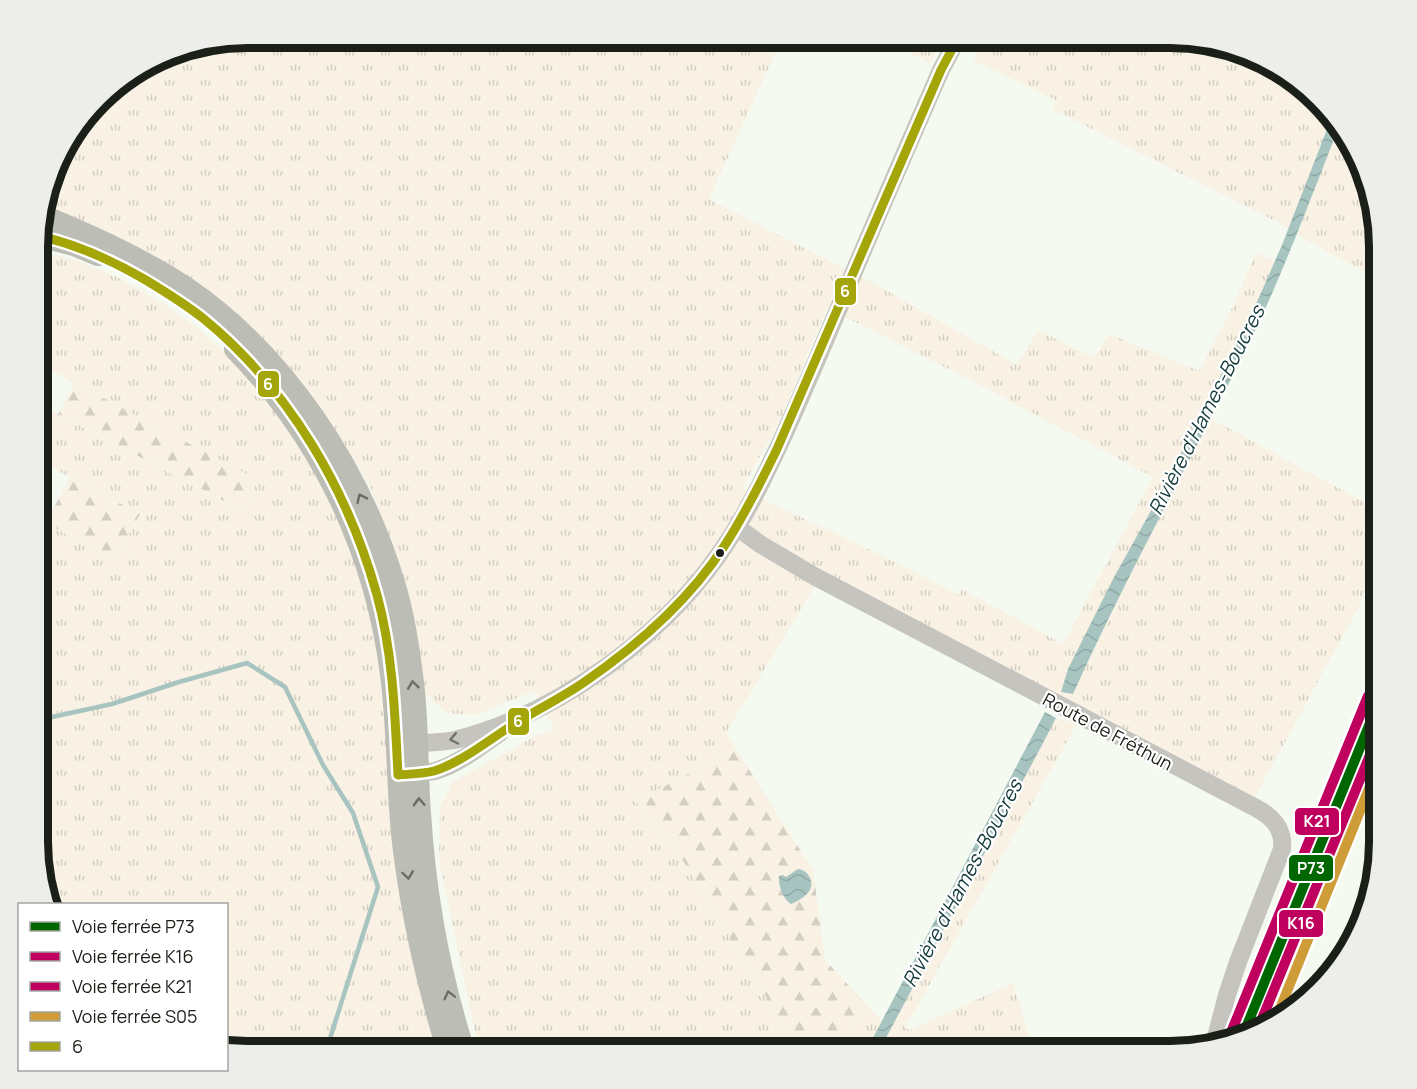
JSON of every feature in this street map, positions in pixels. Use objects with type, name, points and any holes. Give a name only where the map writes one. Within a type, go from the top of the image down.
[{"type":"main road","points":[[50,219],[133,256],[170,277],[222,315],[257,349],[310,412],[336,450],[353,481],[376,531],[390,570],[407,639],[414,695],[407,744],[408,774],[402,834],[414,914],[428,979],[445,1041]]},
{"type":"main road","points":[[49,238],[74,245],[112,262],[160,288],[188,307],[214,328],[251,366],[296,422],[331,478],[370,573],[389,660],[395,714],[407,744]]},
{"type":"main road","points":[[408,774],[422,843],[432,915],[461,1041]]},
{"type":"street","points":[[408,774],[433,771],[455,762],[601,671],[654,628],[690,591],[724,548],[765,474],[789,423],[941,70],[953,48]]},
{"type":"street","name":"Route de Fréthun","points":[[737,527],[760,544],[814,576],[1256,808],[1275,822],[1282,838],[1281,855],[1238,962],[1217,1035]]},
{"type":"street","points":[[407,744],[453,740],[481,732],[548,704]]},
{"type":"green space","points":[[247,48],[777,48],[709,199],[882,288],[1017,365],[1038,330],[1094,358],[1109,334],[1199,371],[1231,310],[1256,253],[1275,261],[1248,322],[1068,669],[1061,692],[1073,693],[1210,418],[1369,505],[1369,579],[1358,608],[1255,797],[1055,694],[815,586],[726,733],[736,749],[636,801],[650,821],[671,841],[793,1041],[477,1041],[439,860],[440,807],[453,782],[535,736],[555,730],[534,691],[475,715],[445,713],[424,691],[409,594],[369,484],[320,406],[222,305],[170,269],[52,207],[63,171],[75,147],[97,116],[136,81],[159,68],[183,59],[221,50]],"holes":[[[827,308],[974,382],[1153,477],[1063,644],[962,589],[959,595],[742,489],[781,419]]]},
{"type":"green space","points":[[899,48],[938,48],[930,63]]},
{"type":"green space","points":[[981,48],[1183,48],[1209,52],[1246,63],[1270,75],[1301,97],[1328,126],[1289,228],[1052,109],[1056,100],[973,60]]},
{"type":"green space","points":[[1336,135],[1349,159],[1362,195],[1367,221],[1369,273],[1297,235]]},
{"type":"green space","points":[[48,253],[75,260],[113,275],[158,300],[197,327],[252,378],[291,430],[318,476],[354,557],[372,616],[387,737],[436,1041],[228,1040],[228,903],[58,903],[55,894],[48,855],[48,524],[114,560],[140,514],[48,466],[48,409],[242,511],[258,481],[48,369]]},
{"type":"green space","points":[[75,383],[258,480],[243,511],[58,414]]},
{"type":"green space","points":[[70,477],[140,514],[114,560],[48,524],[48,519]]},
{"type":"green space","points":[[1056,718],[1077,724],[905,1028],[910,1030],[1013,983],[1031,1041],[884,1041]]},
{"type":"green space","points":[[736,749],[813,870],[825,960],[865,1003],[847,1041],[793,1041],[671,841],[650,821],[636,801]]},
{"type":"green space","points":[[865,1003],[882,1021],[871,1041],[847,1041]]},
{"type":"water","name":"Rivière d'Hames-Boucres","points":[[1328,126],[1335,135],[1265,310],[1116,603],[1073,694],[1061,692],[1068,669],[1248,322],[1282,245]]},
{"type":"water","name":"Rivière d'Hames-Boucres","points":[[1045,712],[1056,718],[884,1041],[871,1041]]},
{"type":"water","points":[[798,869],[808,874],[811,887],[803,897],[791,904],[782,891],[779,876],[786,877]]},
{"type":"waterway","points":[[48,718],[112,704],[247,663],[285,687],[323,765],[353,813],[378,887],[329,1041]]},
{"type":"rail line","name":"K21","points":[[1232,1030],[1368,696]]},
{"type":"rail line","name":"P73","points":[[1247,1026],[1369,726]]},
{"type":"rail line","name":"K16","points":[[1262,1019],[1369,757]]},
{"type":"rail line","name":"S05","points":[[1280,1009],[1369,789]]},
{"type":"transit line","name":"6","points":[[49,239],[106,259],[144,279],[189,308],[235,347],[288,409],[312,444],[350,517],[377,595],[390,662],[398,775],[430,772],[466,756],[603,669],[661,621],[711,565],[739,522],[777,449],[941,70],[953,48]]}]
